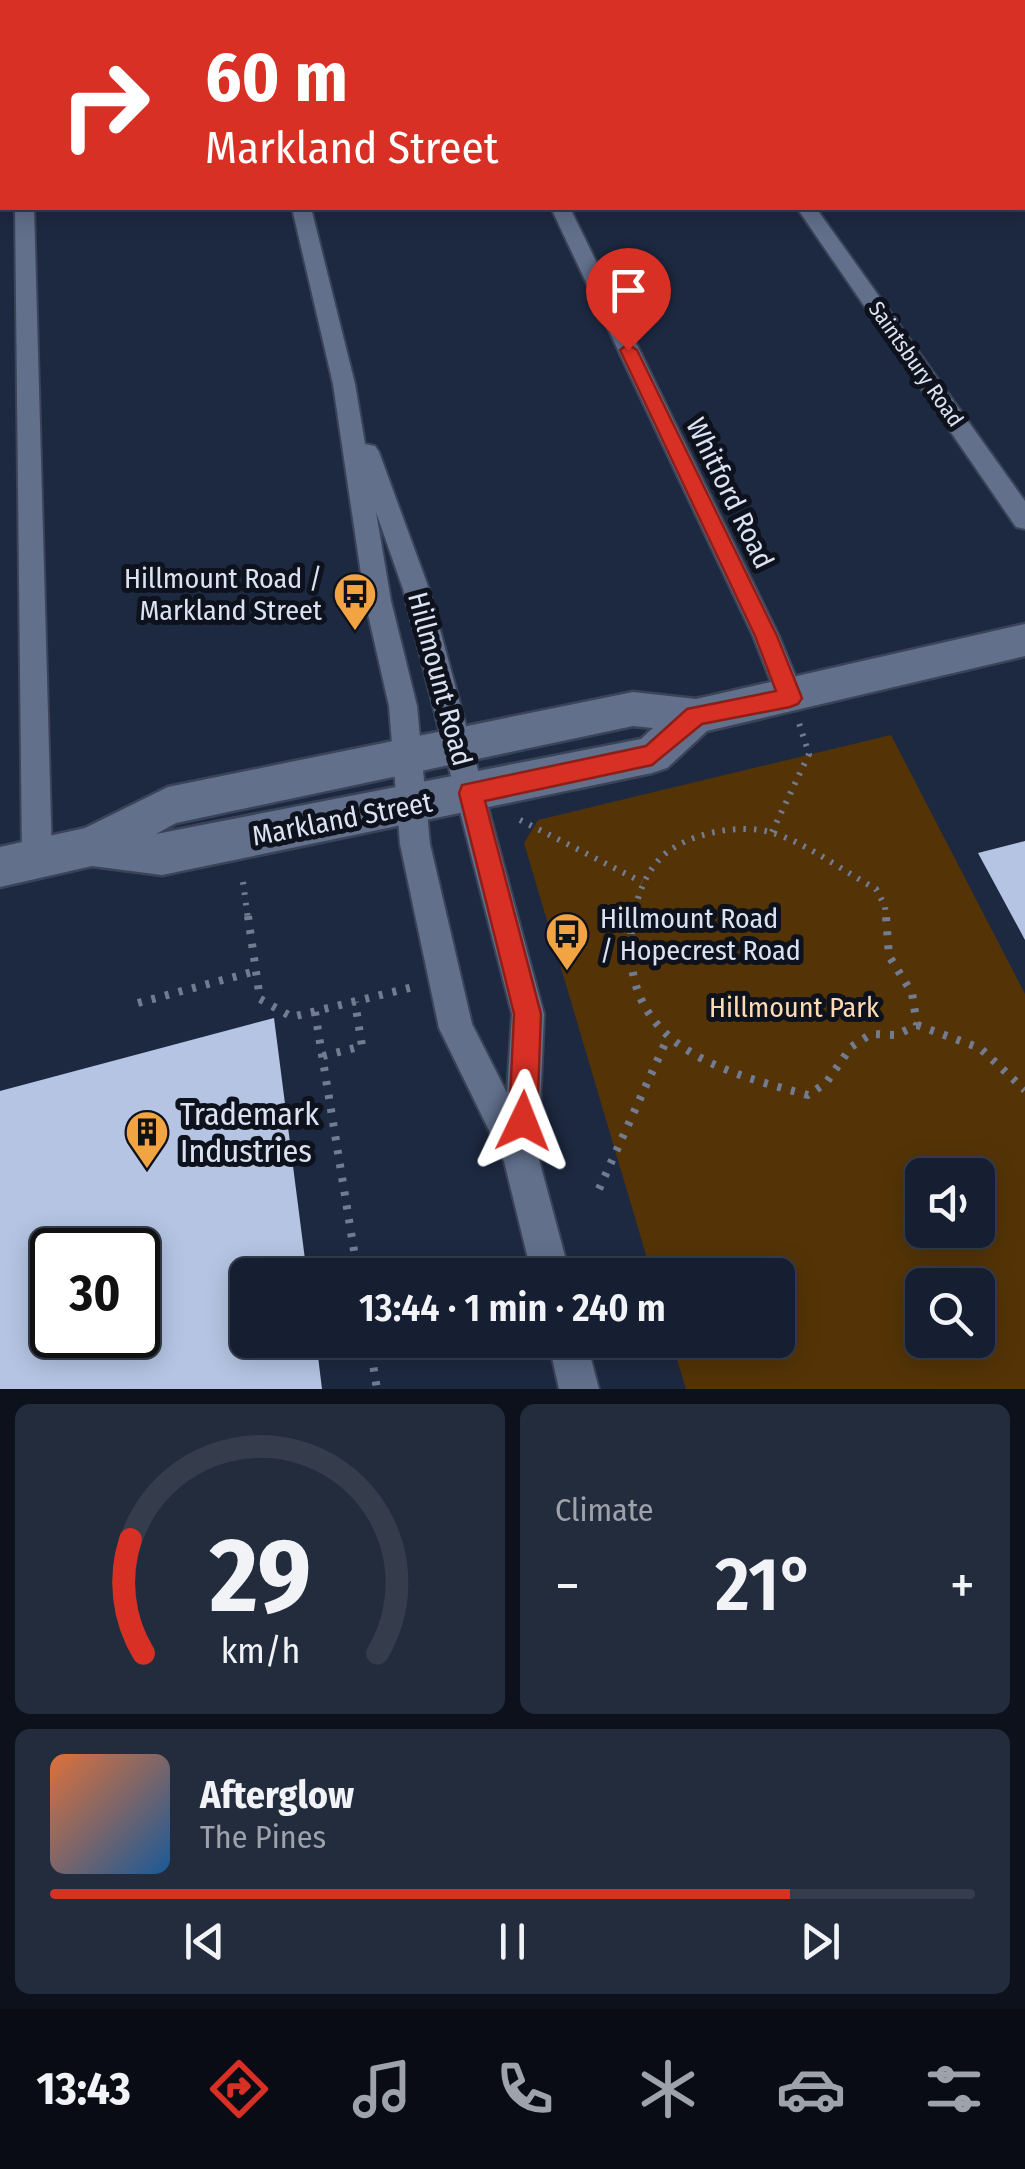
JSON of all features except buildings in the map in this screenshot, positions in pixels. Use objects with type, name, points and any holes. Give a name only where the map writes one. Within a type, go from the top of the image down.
[{"type":"street","points":[[19,863],[24,210]]},
{"type":"street","name":"Hillmount Road","points":[[301,210],[344,384],[378,601],[403,706],[415,844],[456,1028],[521,1157],[546,1258]]},
{"type":"street","name":"Whitford Road","points":[[561,210],[766,636],[790,698]]},
{"type":"street","name":"Saintsbury Road","points":[[809,210],[1025,520]]},
{"type":"street","name":"Hillmount Road","points":[[344,384],[416,590],[528,1014],[521,1157]]},
{"type":"street","name":"Markland Street","points":[[19,863],[92,846],[168,806],[632,709],[696,716],[790,698],[1025,640]]},
{"type":"street","name":"Markland Street","points":[[92,846],[162,855],[471,793],[652,754],[696,716]]},
{"type":"street","points":[[571,1358],[579,1389]]},
{"type":"path","points":[[772,832],[809,754],[790,698]]},
{"type":"path","points":[[520,820],[642,882]]},
{"type":"path","points":[[918,1024],[912,993],[889,956],[885,906],[876,888],[772,832],[730,830],[692,839],[663,855],[642,882],[629,933],[635,989],[668,1037],[719,1070],[808,1095],[826,1083],[851,1047],[871,1034],[896,1035],[918,1024],[980,1048],[1025,1090]]},
{"type":"path","points":[[243,882],[260,999],[292,1017],[420,985]]},
{"type":"path","points":[[138,1003],[256,971]]},
{"type":"path","points":[[323,1056],[362,1046],[355,1002]]},
{"type":"path","points":[[315,1012],[355,1258]]},
{"type":"path","points":[[600,1189],[668,1037]]},
{"type":"path","points":[[372,1358],[377,1389]]},
{"type":"green space","name":"Hillmount Park","points":[[891,735],[1025,994],[1025,1389],[686,1389],[677,1358],[795,1358],[795,1258],[647,1258],[524,843],[538,820]]},
{"type":"place","name":"Hillmount Road / Markland Street","points":[[355,632]]},
{"type":"place","name":"Hillmount Road / Hopecrest Road","points":[[567,972]]},
{"type":"place","name":"Trademark Industries","points":[[147,1170]]},
{"type":"route","points":[[523,1121],[528,1014],[471,793],[652,754],[696,716],[790,698],[766,636],[628,350]]}]
